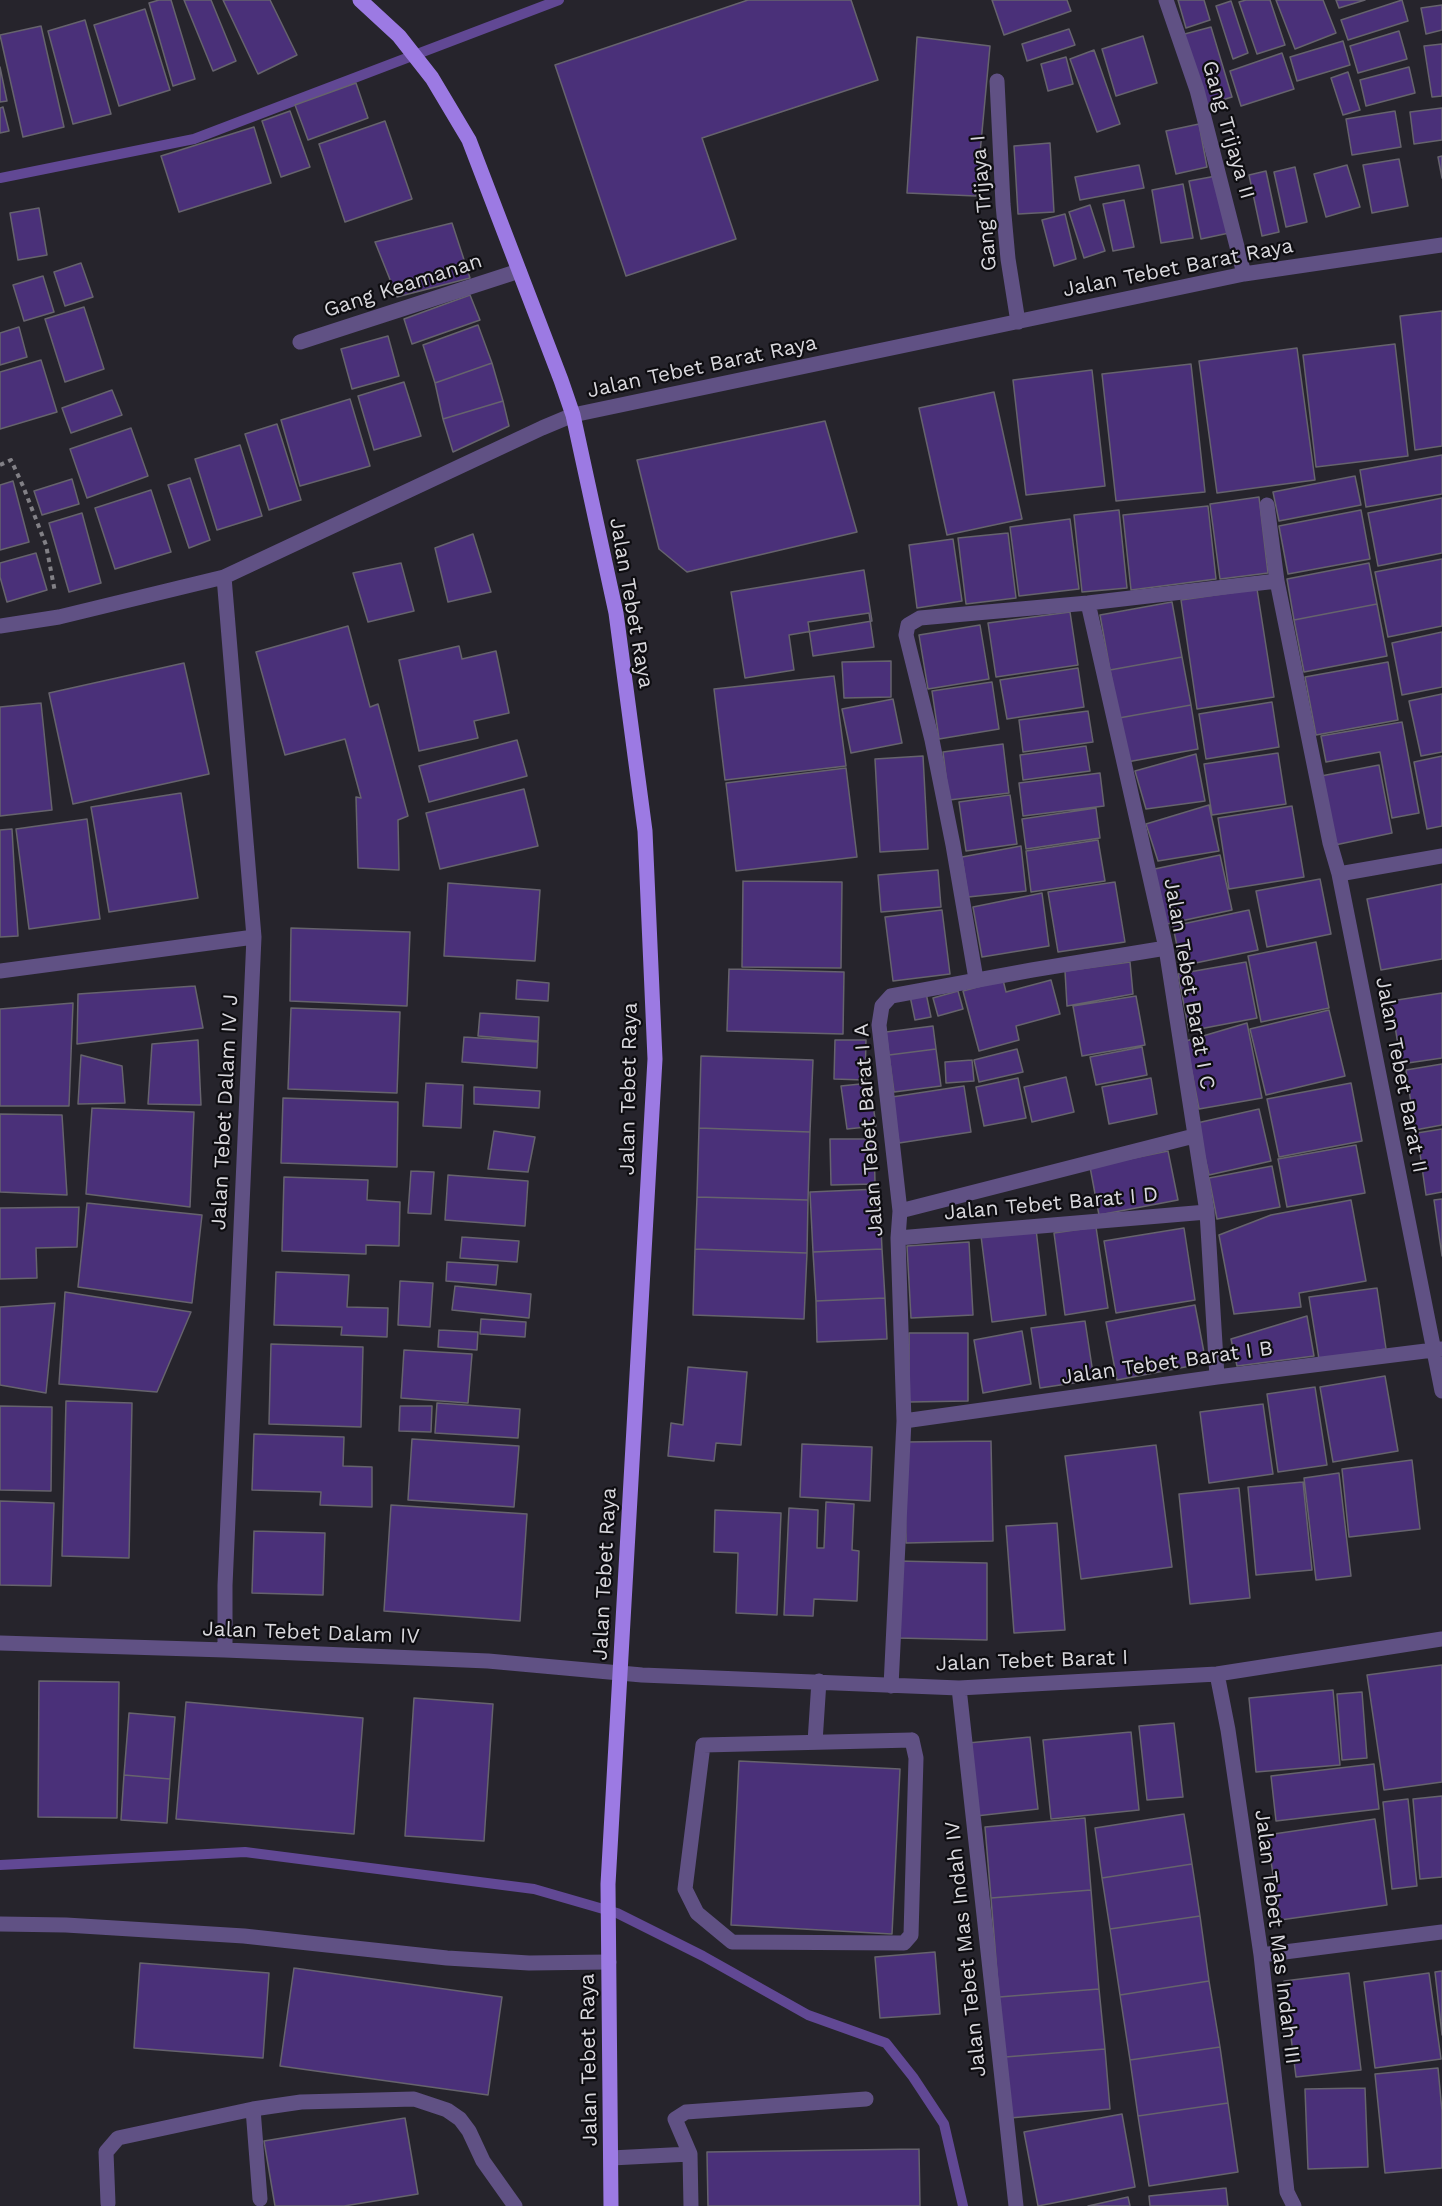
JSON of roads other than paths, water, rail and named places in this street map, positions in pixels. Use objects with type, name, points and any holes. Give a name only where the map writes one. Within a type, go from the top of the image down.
[{"type":"main road","name":"Jalan Tebet Raya","points":[[360,0],[399,36],[432,78],[469,140],[573,415],[616,613],[645,831],[655,1059],[608,1884],[611,2206]]},
{"type":"street","name":"Gang Trijaya II","points":[[1166,0],[1197,90],[1244,274]]},
{"type":"street","name":"Gang Trijaya I","points":[[997,81],[1004,215],[1018,322]]},
{"type":"street","name":"Jalan Tebet Barat Raya","points":[[0,626],[59,616],[224,577],[573,415],[1244,274],[1442,245]]},
{"type":"street","name":"Gang Keamanan","points":[[300,342],[519,271]]},
{"type":"street","points":[[1267,505],[1277,581],[1330,843],[1340,873],[1442,856]]},
{"type":"street","name":"Jalan Tebet Dalam IV J","points":[[224,577],[254,937],[225,1585],[225,1650]]},
{"type":"street","points":[[976,979],[932,740],[906,635],[908,625],[920,618],[1088,603],[1277,581]]},
{"type":"street","name":"Jalan Tebet Barat I C","points":[[1088,603],[1166,948],[1207,1212],[1217,1377]]},
{"type":"street","name":"Jalan Tebet Barat II","points":[[1340,873],[1438,1349],[1442,1391]]},
{"type":"street","points":[[0,971],[254,937]]},
{"type":"street","name":"Jalan Tebet Barat I A","points":[[891,1686],[904,1420],[898,1238],[900,1211],[879,1025],[882,1006],[891,996],[976,979],[1166,948]]},
{"type":"street","name":"Jalan Tebet Barat I D","points":[[900,1211],[1194,1136]]},
{"type":"street","name":"Jalan Tebet Barat I D","points":[[898,1238],[1207,1212]]},
{"type":"street","name":"Jalan Tebet Barat I B","points":[[904,1420],[1438,1349]]},
{"type":"street","name":"Jalan Tebet Barat I","points":[[620,1673],[959,1688],[1217,1674],[1442,1639]]},
{"type":"street","name":"Jalan Tebet Dalam IV","points":[[0,1642],[488,1661],[620,1673]]},
{"type":"street","name":"Jalan Tebet Mas Indah III","points":[[1217,1674],[1228,1730],[1261,1955],[1287,2192],[1294,2206]]},
{"type":"street","points":[[815,1742],[819,1681]]},
{"type":"street","name":"Jalan Tebet Mas Indah IV","points":[[959,1688],[1016,2206]]},
{"type":"street","points":[[912,1740],[916,1758],[911,1935],[904,1943],[732,1942],[697,1913],[684,1889],[703,1745],[815,1742],[912,1740]]},
{"type":"street","points":[[0,1924],[66,1925],[244,1936],[447,1959],[529,1964],[609,1962]]},
{"type":"street","points":[[1261,1955],[1442,1932]]},
{"type":"street","points":[[108,2203],[106,2152],[118,2138],[253,2109],[301,2102],[414,2099],[447,2110],[460,2119],[469,2131],[483,2161],[515,2206]]},
{"type":"street","points":[[691,2206],[690,2154],[675,2119],[686,2112],[866,2099]]},
{"type":"street","points":[[253,2109],[260,2199]]},
{"type":"street","points":[[611,2158],[690,2154]]},
{"type":"waterway","points":[[0,178],[194,139],[559,0]]},
{"type":"waterway","points":[[0,1865],[245,1852],[534,1889],[617,1913],[703,1956],[808,2015],[886,2043],[913,2077],[944,2124],[963,2206]]}]
